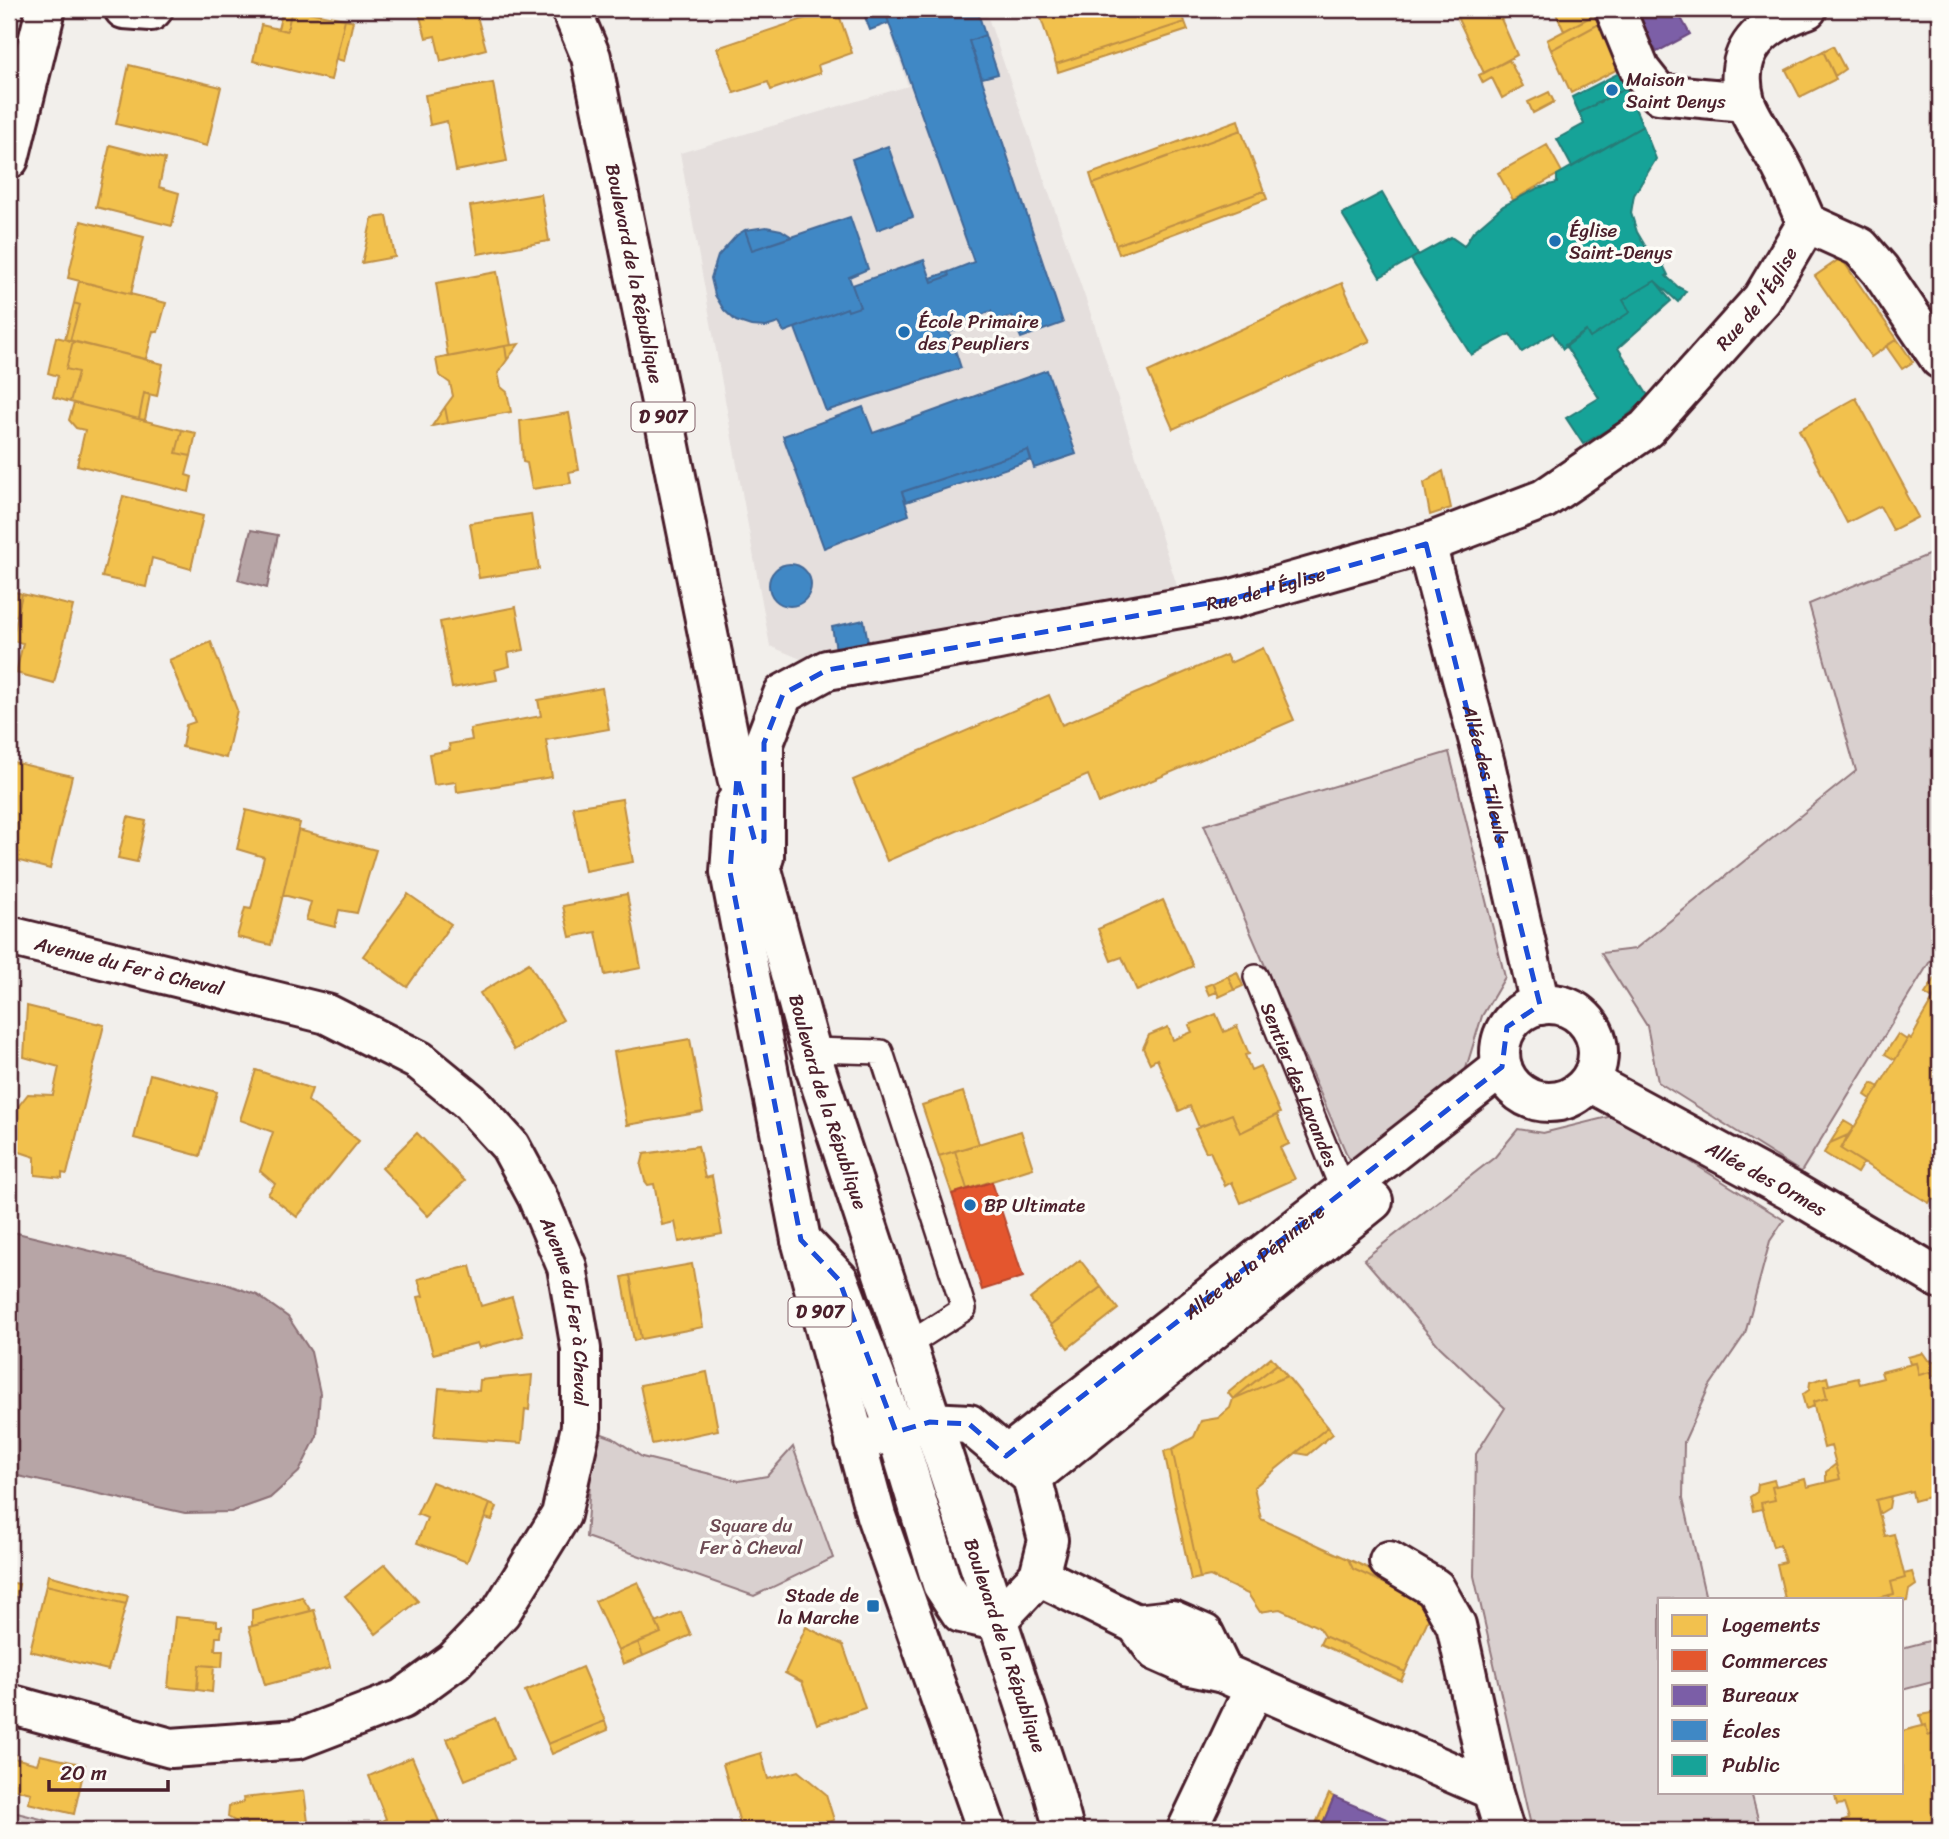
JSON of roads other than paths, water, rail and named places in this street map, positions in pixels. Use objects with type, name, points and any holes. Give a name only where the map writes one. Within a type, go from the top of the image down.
[{"type":"street","points":[[9,159],[46,9]]},
{"type":"street","points":[[124,9],[153,9]]},
{"type":"street","name":"Boulevard de la République","points":[[571,9],[591,57],[737,777],[811,1050],[906,1346],[913,1427]]},
{"type":"street","name":"Boulevard de la République","points":[[591,57],[596,9]]},
{"type":"street","points":[[1615,9],[1640,70],[1659,94],[1745,102]]},
{"type":"street","points":[[1807,9],[1789,15],[1767,28],[1748,46],[1742,73],[1745,102],[1783,169],[1807,223],[1860,247],[1880,270],[1940,359]]},
{"type":"street","name":"Rue de l'Église","points":[[764,874],[764,743],[783,694],[827,670],[1232,599],[1426,544],[1544,499],[1646,429],[1762,299],[1807,223]]},
{"type":"street","name":"Allée des Tilleuls","points":[[1426,544],[1485,764],[1540,1005]]},
{"type":"street","name":"Boulevard de la République","points":[[737,777],[730,872],[801,1240],[876,1516],[987,1830]]},
{"type":"street","name":"Avenue du Fer à Cheval","points":[[9,936],[327,1014],[420,1060],[470,1102],[510,1146],[537,1196],[567,1267],[581,1349],[581,1427],[561,1516],[501,1612],[454,1661],[402,1699],[298,1739],[171,1748],[9,1704]]},
{"type":"street","points":[[1540,1005],[1557,1005],[1573,1010],[1586,1020],[1595,1034],[1598,1058],[1590,1082],[1563,1101],[1547,1103],[1530,1099],[1509,1078],[1500,1053],[1507,1027],[1516,1017],[1540,1005]]},
{"type":"street","name":"Allée de la Pépinière","points":[[1019,1466],[1509,1078]]},
{"type":"street","name":"Allée des Ormes","points":[[1590,1082],[1793,1192],[1940,1279]]},
{"type":"street","name":"Boulevard de la République","points":[[801,1240],[839,1280],[913,1427],[996,1622],[1053,1789],[1064,1830]]},
{"type":"street","points":[[855,1442],[913,1427],[968,1423],[1019,1466],[1048,1540],[1039,1576],[996,1622]]},
{"type":"street","points":[[1389,1561],[1435,1588],[1456,1625],[1492,1790],[1504,1830]]},
{"type":"street","points":[[1039,1576],[1136,1624],[1156,1651],[1190,1667],[1239,1680],[1492,1790]]},
{"type":"street","points":[[1187,1830],[1239,1680]]},
{"type":"lane","name":"Sentier des Lavandes","points":[[1256,977],[1350,1203]]},
{"type":"lane","points":[[811,1050],[881,1052],[956,1283],[964,1309],[906,1346]]},
{"type":"place","name":"Maison Saint Denys","points":[[1612,90]]},
{"type":"place","name":"Église Saint-Denys","points":[[1555,241]]},
{"type":"place","name":"École Primaire des Peupliers","points":[[904,332]]},
{"type":"place","name":"BP Ultimate","points":[[970,1205]]},
{"type":"place","name":"Stade de la Marche","points":[[873,1606]]},
{"type":"park label","name":"Square du Fer à Cheval","points":[[751,1536]]}]
